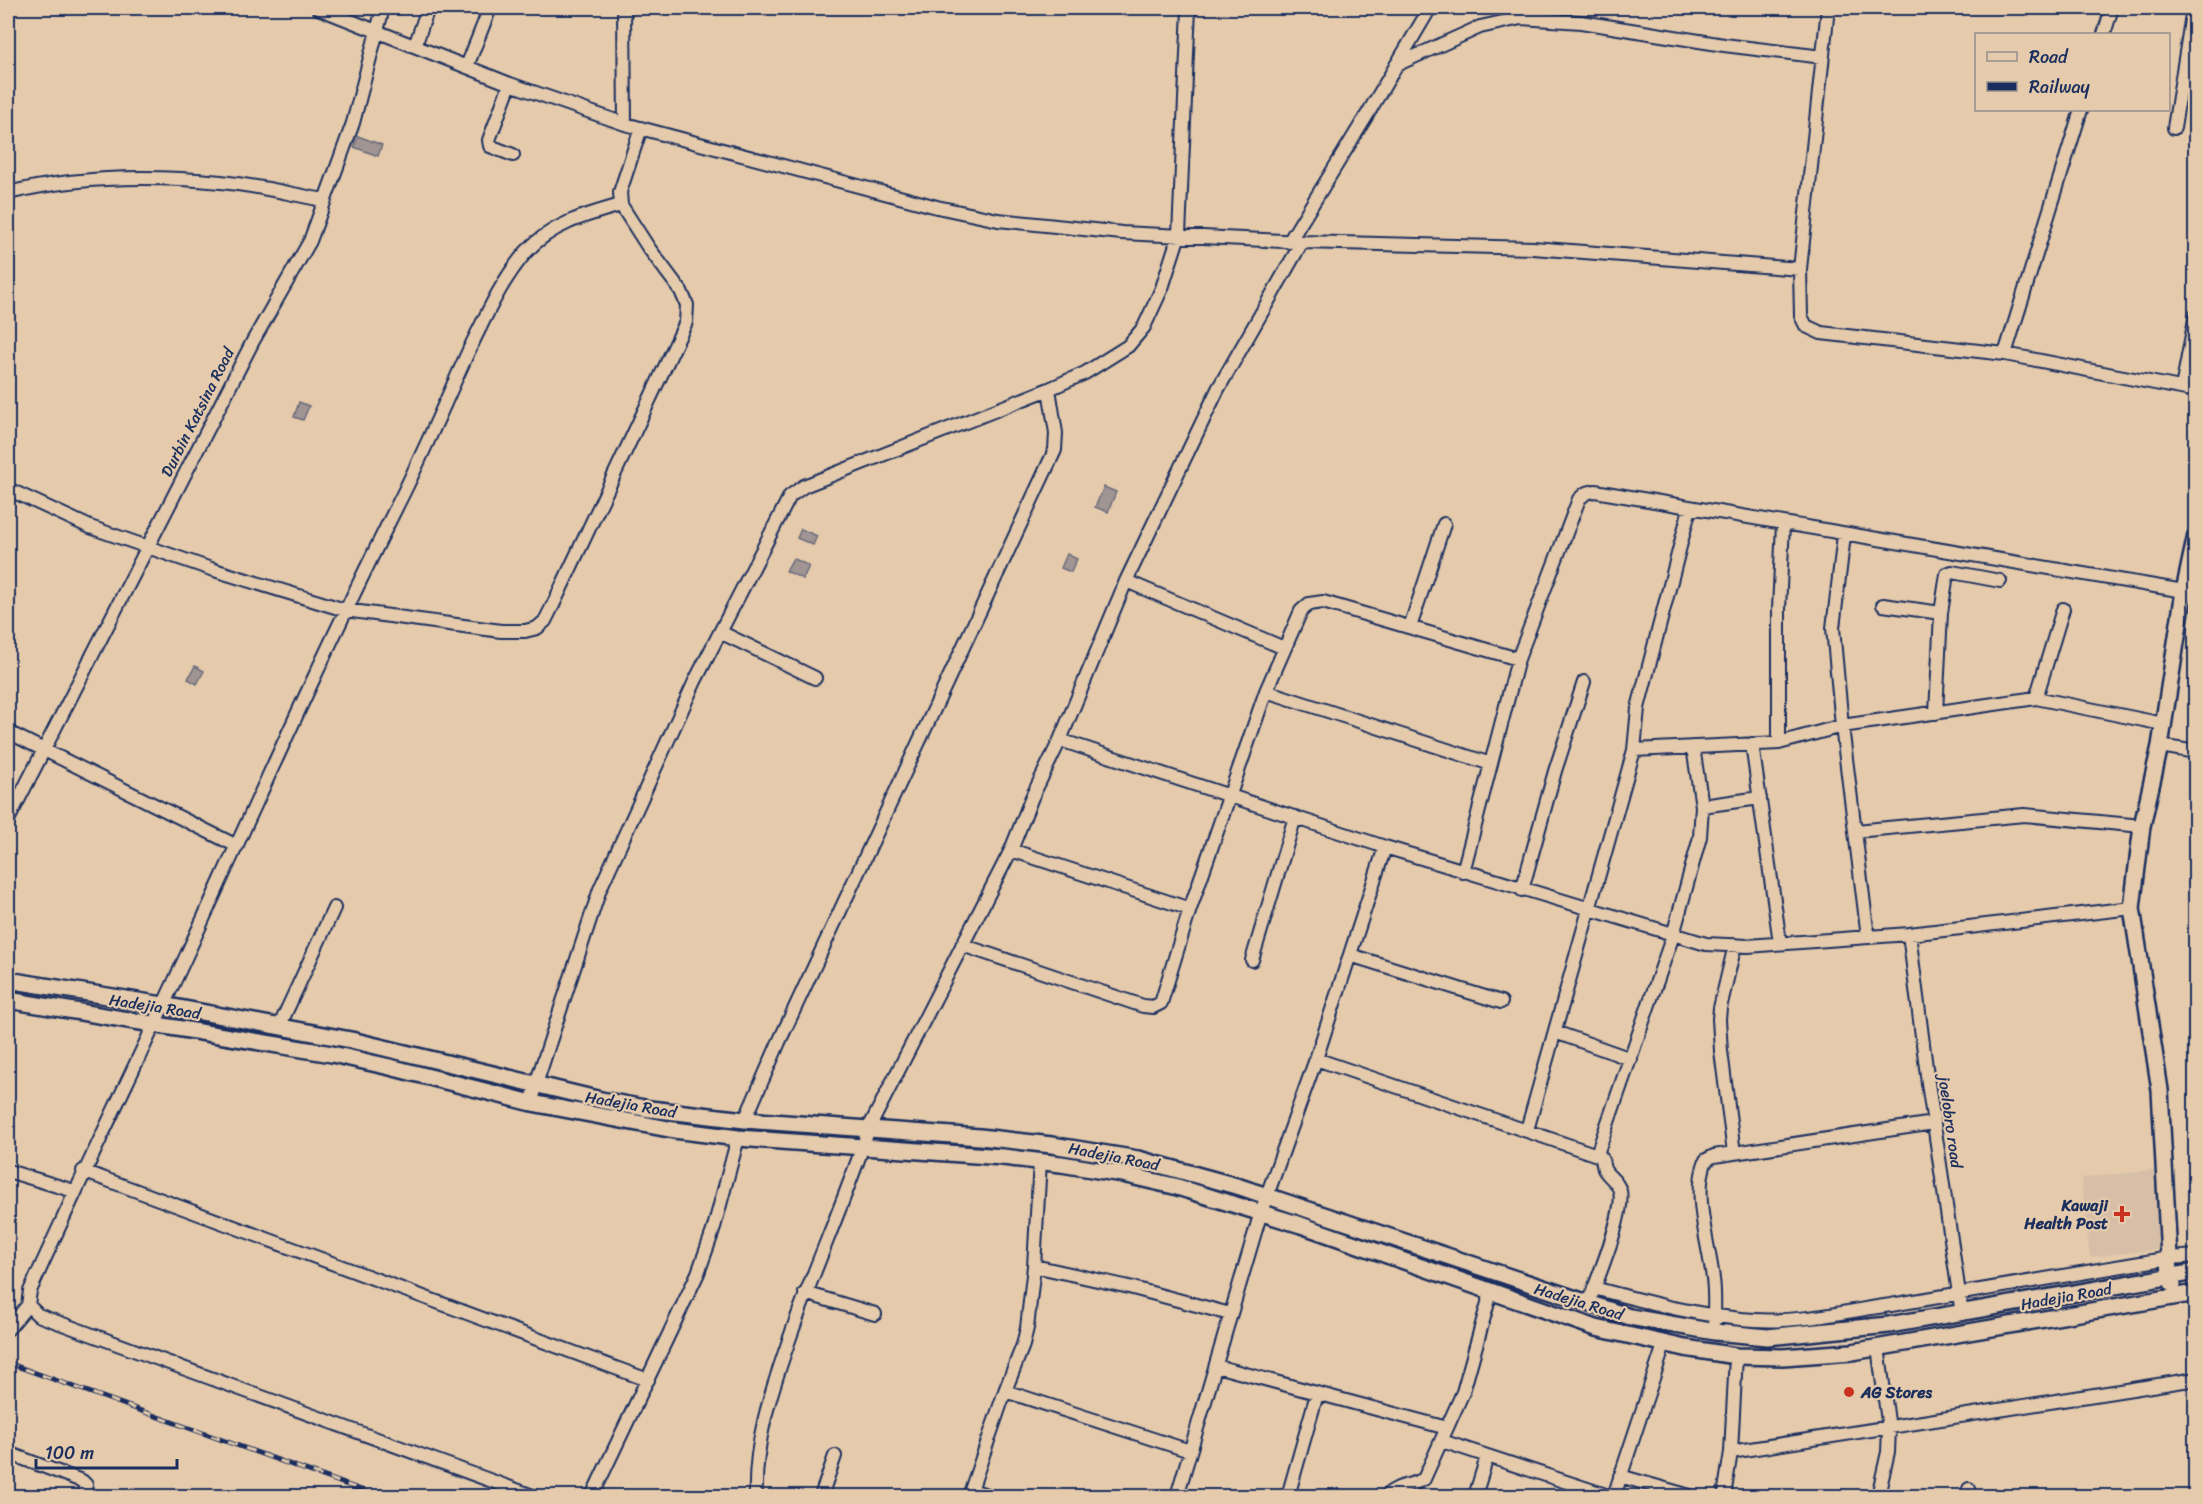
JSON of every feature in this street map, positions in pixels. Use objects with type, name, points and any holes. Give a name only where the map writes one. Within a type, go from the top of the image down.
[{"type":"main road","points":[[2177,1297],[2170,1276],[2160,1090],[2132,908],[2142,826],[2160,746],[2184,591],[2195,537]]},
{"type":"main road","name":"Hadejia Road","points":[[8,980],[163,1005],[351,1040],[650,1109],[745,1120],[980,1137],[1074,1148],[1138,1160],[1267,1196],[1595,1306],[1662,1324],[1714,1332],[1767,1337],[1889,1325],[2196,1272]]},
{"type":"main road","name":"Hadejia Road","points":[[8,1000],[332,1054],[532,1103],[635,1124],[738,1138],[1040,1161],[1122,1174],[1174,1186],[1261,1212],[1596,1328],[1685,1348],[1736,1356],[1783,1357],[1852,1352],[2109,1306],[2196,1293]]},
{"type":"main road","points":[[1595,1306],[1596,1328]]},
{"type":"street","points":[[318,8],[510,84],[641,129],[938,207],[998,220],[1122,233],[1302,243],[1533,248],[1800,270]]},
{"type":"street","name":"Durbin Katsina Road","points":[[8,820],[45,750],[89,657],[253,341],[310,241],[353,123],[383,8]]},
{"type":"street","points":[[415,46],[428,8]]},
{"type":"street","points":[[467,66],[490,8]]},
{"type":"street","points":[[624,8],[625,124]]},
{"type":"street","points":[[532,1103],[536,1084],[600,889],[695,681],[790,496],[804,486],[1085,373],[1128,346],[1144,327],[1162,288],[1179,235],[1189,8]]},
{"type":"street","points":[[1289,242],[1430,8]]},
{"type":"street","points":[[1828,8],[1800,270],[1801,316],[1806,326],[1821,333],[2005,354],[2196,391]]},
{"type":"street","points":[[2104,33],[2112,8]]},
{"type":"street","points":[[2174,128],[2193,8]]},
{"type":"street","points":[[1396,65],[1480,27],[1521,18],[1581,22],[1724,45],[1823,57]]},
{"type":"street","points":[[510,84],[489,140],[490,146],[513,155]]},
{"type":"street","points":[[2181,85],[2196,87]]},
{"type":"street","points":[[2005,354],[2080,111]]},
{"type":"street","points":[[8,489],[90,528],[211,569],[345,610],[501,631],[537,628],[545,621],[686,322],[687,305],[681,291],[648,247],[621,205],[620,192],[641,129]]},
{"type":"street","points":[[8,193],[37,186],[123,177],[222,182],[324,200]]},
{"type":"street","points":[[8,1329],[28,1305],[30,1291],[83,1171],[155,1024],[345,610],[412,475],[492,303],[509,274],[527,251],[546,234],[571,220],[621,205]]},
{"type":"street","points":[[756,1497],[755,1473],[761,1430],[805,1293],[855,1171],[869,1128],[1011,850],[1032,797],[1060,740],[1126,581],[1218,389],[1302,243]]},
{"type":"street","points":[[2182,388],[2196,314]]},
{"type":"street","points":[[745,1120],[784,1031],[1055,450],[1056,433],[1049,389]]},
{"type":"street","points":[[1463,872],[1518,659],[1579,499],[1586,493],[1595,491],[2184,591]]},
{"type":"street","points":[[1527,1131],[1578,952],[1587,910],[1634,750],[1638,708],[1690,508]]},
{"type":"street","points":[[1410,627],[1444,524]]},
{"type":"street","points":[[1779,743],[1779,609],[1783,524]]},
{"type":"street","points":[[1844,535],[1833,628],[1842,726],[1868,937]]},
{"type":"street","points":[[1936,713],[1941,614],[1947,574],[1952,572],[2000,581]]},
{"type":"street","points":[[1126,581],[1284,648]]},
{"type":"street","points":[[962,945],[1143,1006],[1153,1007],[1161,1003],[1190,909],[1266,691],[1301,611],[1309,604],[1323,602],[1518,659]]},
{"type":"street","points":[[1883,605],[1941,614]]},
{"type":"street","points":[[2036,698],[2063,609]]},
{"type":"street","points":[[720,632],[815,678]]},
{"type":"street","points":[[1522,890],[1555,771],[1584,682]]},
{"type":"street","points":[[1266,691],[1491,764]]},
{"type":"street","points":[[1634,750],[1779,743],[1842,726],[2036,698],[2163,724]]},
{"type":"street","points":[[8,732],[237,846]]},
{"type":"street","points":[[1060,740],[1463,872],[1706,944],[1780,943],[1909,934],[2132,908]]},
{"type":"street","points":[[1752,744],[1780,943]]},
{"type":"street","points":[[2160,746],[2196,752]]},
{"type":"street","points":[[1597,1154],[1673,935],[1700,837],[1702,806],[1693,747]]},
{"type":"street","points":[[1702,806],[1760,798]]},
{"type":"street","points":[[1856,831],[2024,815],[2142,826]]},
{"type":"street","points":[[1252,960],[1295,817]]},
{"type":"street","points":[[1177,1497],[1261,1212],[1316,1059],[1385,847]]},
{"type":"street","points":[[1011,850],[1190,909]]},
{"type":"street","points":[[279,1027],[334,908]]},
{"type":"street","name":"joelobro road","points":[[1909,934],[1962,1314]]},
{"type":"street","points":[[1734,1153],[1719,1019],[1735,945]]},
{"type":"street","points":[[1350,955],[1501,1002]]},
{"type":"street","points":[[1555,1032],[1631,1059]]},
{"type":"street","points":[[1316,1059],[1597,1154],[1603,1159],[1605,1170],[1615,1179],[1621,1193],[1614,1227],[1594,1288],[1595,1306]]},
{"type":"street","points":[[1714,1332],[1713,1277],[1706,1244],[1700,1186],[1706,1160],[1714,1156],[1934,1123]]},
{"type":"street","points":[[592,1497],[698,1273],[713,1231],[738,1138]]},
{"type":"street","points":[[990,1497],[970,1493],[1027,1328],[1034,1266],[1040,1161]]},
{"type":"street","points":[[8,1171],[74,1191]]},
{"type":"street","points":[[83,1171],[648,1380]]},
{"type":"street","points":[[1594,1288],[1654,1304],[1714,1316],[1756,1320],[1798,1319],[2170,1258],[2196,1256]]},
{"type":"street","points":[[1034,1266],[1230,1314]]},
{"type":"street","points":[[1386,1497],[1393,1490],[1424,1479],[1463,1392],[1491,1292]]},
{"type":"street","points":[[805,1293],[875,1314]]},
{"type":"street","points":[[28,1305],[38,1315],[533,1497]]},
{"type":"street","points":[[1614,1497],[1665,1342]]},
{"type":"street","points":[[1878,1347],[1889,1429],[1888,1452],[1878,1497]]},
{"type":"street","points":[[1724,1497],[1731,1452],[1736,1356]]},
{"type":"street","points":[[1215,1366],[1448,1428]]},
{"type":"street","points":[[1731,1452],[2196,1379]]},
{"type":"street","points":[[1005,1391],[1190,1451]]},
{"type":"street","points":[[1288,1497],[1317,1394]]},
{"type":"street","points":[[1442,1441],[1609,1497]]},
{"type":"street","points":[[8,1453],[82,1481],[86,1485],[83,1497]]},
{"type":"street","points":[[821,1497],[835,1456]]},
{"type":"street","points":[[1475,1497],[1487,1457]]},
{"type":"street","points":[[1620,1476],[1690,1497]]},
{"type":"shaded area","points":[[358,136],[382,145],[378,156],[354,147]]},
{"type":"shaded area","points":[[299,402],[309,406],[303,420],[294,417]]},
{"type":"shaded area","points":[[1104,487],[1116,492],[1108,512],[1095,507]]},
{"type":"shaded area","points":[[801,529],[817,536],[813,545],[797,538]]},
{"type":"shaded area","points":[[1067,554],[1077,559],[1071,572],[1061,568]]},
{"type":"shaded area","points":[[793,558],[809,566],[803,579],[786,571]]},
{"type":"shaded area","points":[[195,666],[204,671],[197,684],[188,679]]},
{"type":"shaded area","name":"Kawaji Health Post","points":[[2154,1170],[2162,1249],[2090,1257],[2081,1178]]},
{"type":"railway","points":[[8,1363],[378,1496]]},
{"type":"place","name":"Kawaji Health Post","points":[[2122,1214]]},
{"type":"place","name":"AG Stores","points":[[1849,1392]]}]
